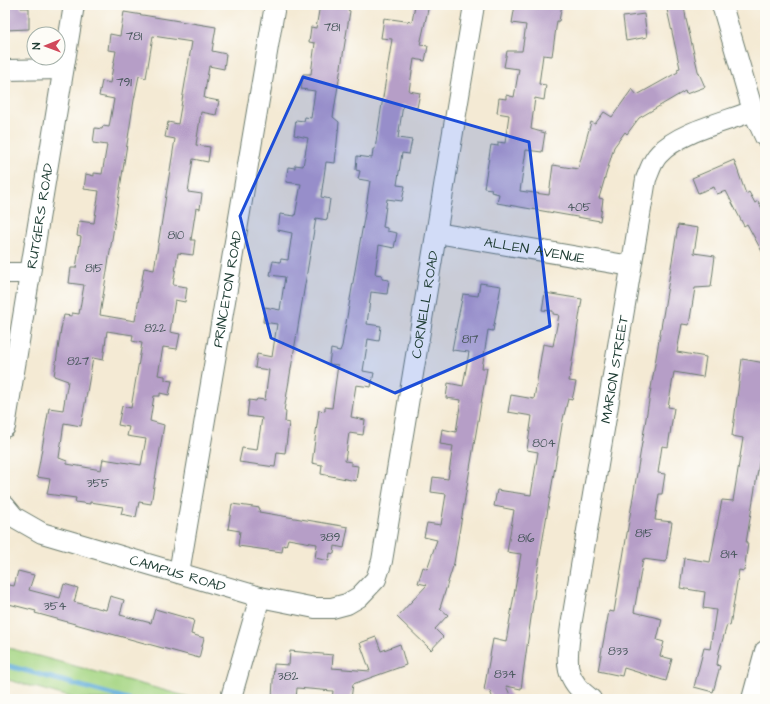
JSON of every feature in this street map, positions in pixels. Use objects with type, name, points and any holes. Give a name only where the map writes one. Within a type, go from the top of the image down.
[{"type":"street","name":"RUTGERS ROAD","points":[[5,427],[74,5]]},
{"type":"street","name":"PRINCETON ROAD","points":[[179,573],[275,5]]},
{"type":"street","name":"CORNELL ROAD","points":[[359,597],[376,579],[382,561],[474,5]]},
{"type":"street","points":[[722,5],[753,111],[765,137]]},
{"type":"street","points":[[5,70],[63,69]]},
{"type":"street","name":"MARION STREET","points":[[584,694],[567,666],[571,626],[646,179],[652,163],[659,153],[683,137],[753,111]]},
{"type":"street","name":"ALLEN AVENUE","points":[[437,233],[631,266]]},
{"type":"street","points":[[5,273],[30,273]]},
{"type":"street","name":"CAMPUS ROAD","points":[[5,506],[14,517],[42,533],[260,597],[315,608],[332,608],[347,604],[359,597]]},
{"type":"street","points":[[232,694],[260,597]]},
{"type":"street","points":[[752,699],[765,651]]},
{"type":"highlighted area","points":[[303,77],[529,142],[550,326],[395,393],[271,338],[240,216]]},
{"type":"green space","points":[[5,647],[196,699],[77,699],[5,679]]},
{"type":"building","points":[[6,5],[21,5],[21,8],[29,8],[29,26],[26,26],[26,29],[5,30]]},
{"type":"building","points":[[320,5],[349,5],[348,10],[350,11],[333,117],[339,122],[335,163],[326,162],[321,197],[330,199],[327,220],[316,218],[284,411],[286,411],[285,422],[289,423],[285,453],[277,452],[275,467],[239,462],[242,448],[257,450],[262,418],[247,416],[249,400],[265,400],[269,370],[255,368],[257,354],[272,357],[277,324],[263,322],[265,307],[280,310],[285,277],[270,275],[273,261],[280,262],[281,259],[288,260],[292,233],[278,230],[280,214],[295,216],[301,184],[286,182],[288,167],[295,168],[295,165],[303,166],[308,138],[294,135],[296,120],[304,121],[305,117],[311,118],[315,91],[301,89],[303,74],[311,74],[315,43],[309,42],[311,27],[316,28]]},
{"type":"building","points":[[415,5],[429,5],[420,45],[428,46],[425,61],[414,59],[409,91],[420,93],[417,108],[403,105],[398,138],[412,140],[409,154],[402,153],[397,185],[405,186],[402,201],[387,199],[383,227],[387,228],[387,231],[397,233],[394,248],[379,245],[375,274],[382,275],[382,279],[389,280],[387,294],[371,292],[367,324],[381,326],[379,341],[368,339],[363,371],[374,373],[371,387],[356,385],[351,417],[365,420],[363,435],[349,433],[345,461],[351,462],[351,465],[358,466],[356,481],[321,474],[322,465],[312,463],[319,410],[325,411],[325,407],[332,408],[338,365],[329,364],[331,349],[340,351],[342,346],[366,207],[370,181],[358,179],[360,171],[356,170],[357,156],[372,158],[373,149],[375,149],[392,39],[381,38],[384,18],[412,22]]},
{"type":"building","points":[[515,5],[562,5],[559,21],[557,21],[552,56],[543,55],[539,84],[546,85],[544,100],[535,98],[531,129],[545,133],[542,152],[526,150],[520,191],[549,195],[553,165],[578,169],[591,122],[595,124],[604,112],[612,117],[632,89],[637,95],[678,72],[677,69],[680,68],[666,5],[684,5],[698,71],[705,87],[686,94],[685,91],[639,118],[627,134],[625,132],[614,147],[599,198],[603,199],[600,221],[497,203],[499,194],[491,192],[492,189],[484,188],[491,145],[498,146],[498,142],[505,143],[509,115],[497,113],[499,98],[506,99],[506,95],[514,97],[519,69],[504,67],[507,51],[522,51],[526,25],[512,23]]},
{"type":"building","points":[[124,12],[216,27],[212,51],[226,54],[224,69],[209,66],[204,98],[219,101],[216,115],[201,112],[196,145],[210,147],[208,162],[193,159],[188,192],[202,194],[200,209],[196,208],[191,240],[195,240],[193,255],[178,253],[173,285],[187,287],[185,302],[175,300],[170,332],[180,334],[177,349],[163,347],[158,375],[165,376],[165,380],[172,381],[169,395],[160,393],[160,396],[154,396],[150,421],[164,425],[151,504],[139,502],[136,517],[121,514],[123,507],[90,502],[90,504],[75,502],[76,498],[47,494],[50,479],[37,477],[49,408],[63,410],[68,381],[54,376],[61,329],[64,315],[72,316],[72,313],[79,314],[84,285],[69,283],[71,268],[76,268],[81,237],[77,236],[79,221],[94,223],[99,191],[84,189],[86,174],[94,176],[94,173],[102,174],[107,145],[93,143],[95,128],[102,129],[103,126],[109,127],[114,99],[99,96],[102,81],[110,83],[116,51],[108,50],[110,34],[120,36]],"holes":[[[153,36],[192,42],[178,124],[168,122],[165,137],[175,139],[154,270],[144,268],[135,321],[100,315],[134,100],[139,76],[146,78]],[[107,331],[133,335],[132,341],[142,343],[131,408],[122,406],[118,425],[129,427],[127,436],[146,439],[141,465],[103,459],[101,470],[67,464],[67,461],[59,458],[64,423],[81,426],[93,358],[103,360]]]},
{"type":"building","points":[[644,14],[647,37],[626,41],[623,17]]},
{"type":"building","points":[[734,160],[746,194],[749,192],[755,203],[758,201],[765,214],[765,257],[747,224],[744,226],[726,191],[717,194],[714,187],[698,193],[692,178]]},
{"type":"building","points":[[678,225],[698,228],[694,253],[715,256],[711,287],[695,288],[689,325],[682,324],[677,352],[706,357],[703,377],[674,372],[668,407],[674,408],[668,447],[662,446],[658,473],[665,474],[662,494],[659,494],[655,520],[672,522],[666,562],[643,559],[634,612],[662,619],[657,640],[664,642],[660,656],[672,659],[666,681],[624,668],[622,676],[598,671],[609,611],[614,612]]},
{"type":"building","points":[[480,283],[501,286],[493,331],[488,330],[482,368],[487,368],[454,563],[440,608],[448,615],[435,629],[443,637],[431,650],[397,617],[427,585],[418,583],[423,567],[427,569],[437,540],[424,537],[427,523],[441,525],[446,494],[431,492],[433,477],[448,479],[453,446],[440,444],[442,429],[456,432],[461,400],[446,398],[448,383],[463,386],[469,352],[452,350],[463,294],[478,296]]},
{"type":"building","points":[[545,293],[582,299],[569,381],[576,382],[572,400],[568,399],[563,419],[538,568],[521,689],[506,686],[512,699],[493,699],[490,691],[484,690],[493,639],[506,642],[521,554],[507,552],[514,510],[494,506],[497,490],[531,495],[538,452],[527,450],[532,416],[508,412],[511,395],[534,399],[543,344],[553,346],[559,315],[553,314],[553,311],[542,310]]},
{"type":"building","points":[[742,359],[765,363],[765,427],[746,543],[748,543],[744,571],[739,570],[730,626],[727,625],[719,652],[717,665],[720,666],[713,692],[694,687],[704,648],[710,649],[716,610],[703,608],[705,592],[680,588],[684,558],[710,562],[722,500],[733,501],[743,438],[732,436]]},
{"type":"building","points":[[232,504],[260,508],[259,512],[348,527],[344,548],[335,546],[334,554],[330,553],[329,561],[315,558],[317,544],[288,539],[286,546],[283,545],[282,552],[238,546],[240,531],[228,529]]},
{"type":"building","points":[[18,571],[34,575],[29,590],[60,598],[64,584],[78,588],[74,602],[106,610],[110,596],[124,600],[120,615],[151,623],[155,609],[194,620],[191,634],[204,638],[199,658],[35,613],[36,611],[5,603],[5,584],[14,586]]},
{"type":"building","points":[[376,637],[381,651],[400,644],[406,665],[353,684],[351,699],[332,699],[333,691],[297,688],[296,699],[272,698],[274,664],[289,665],[290,651],[333,655],[332,668],[370,671],[360,643]]},
{"type":"waterway","points":[[5,665],[128,699]]}]
